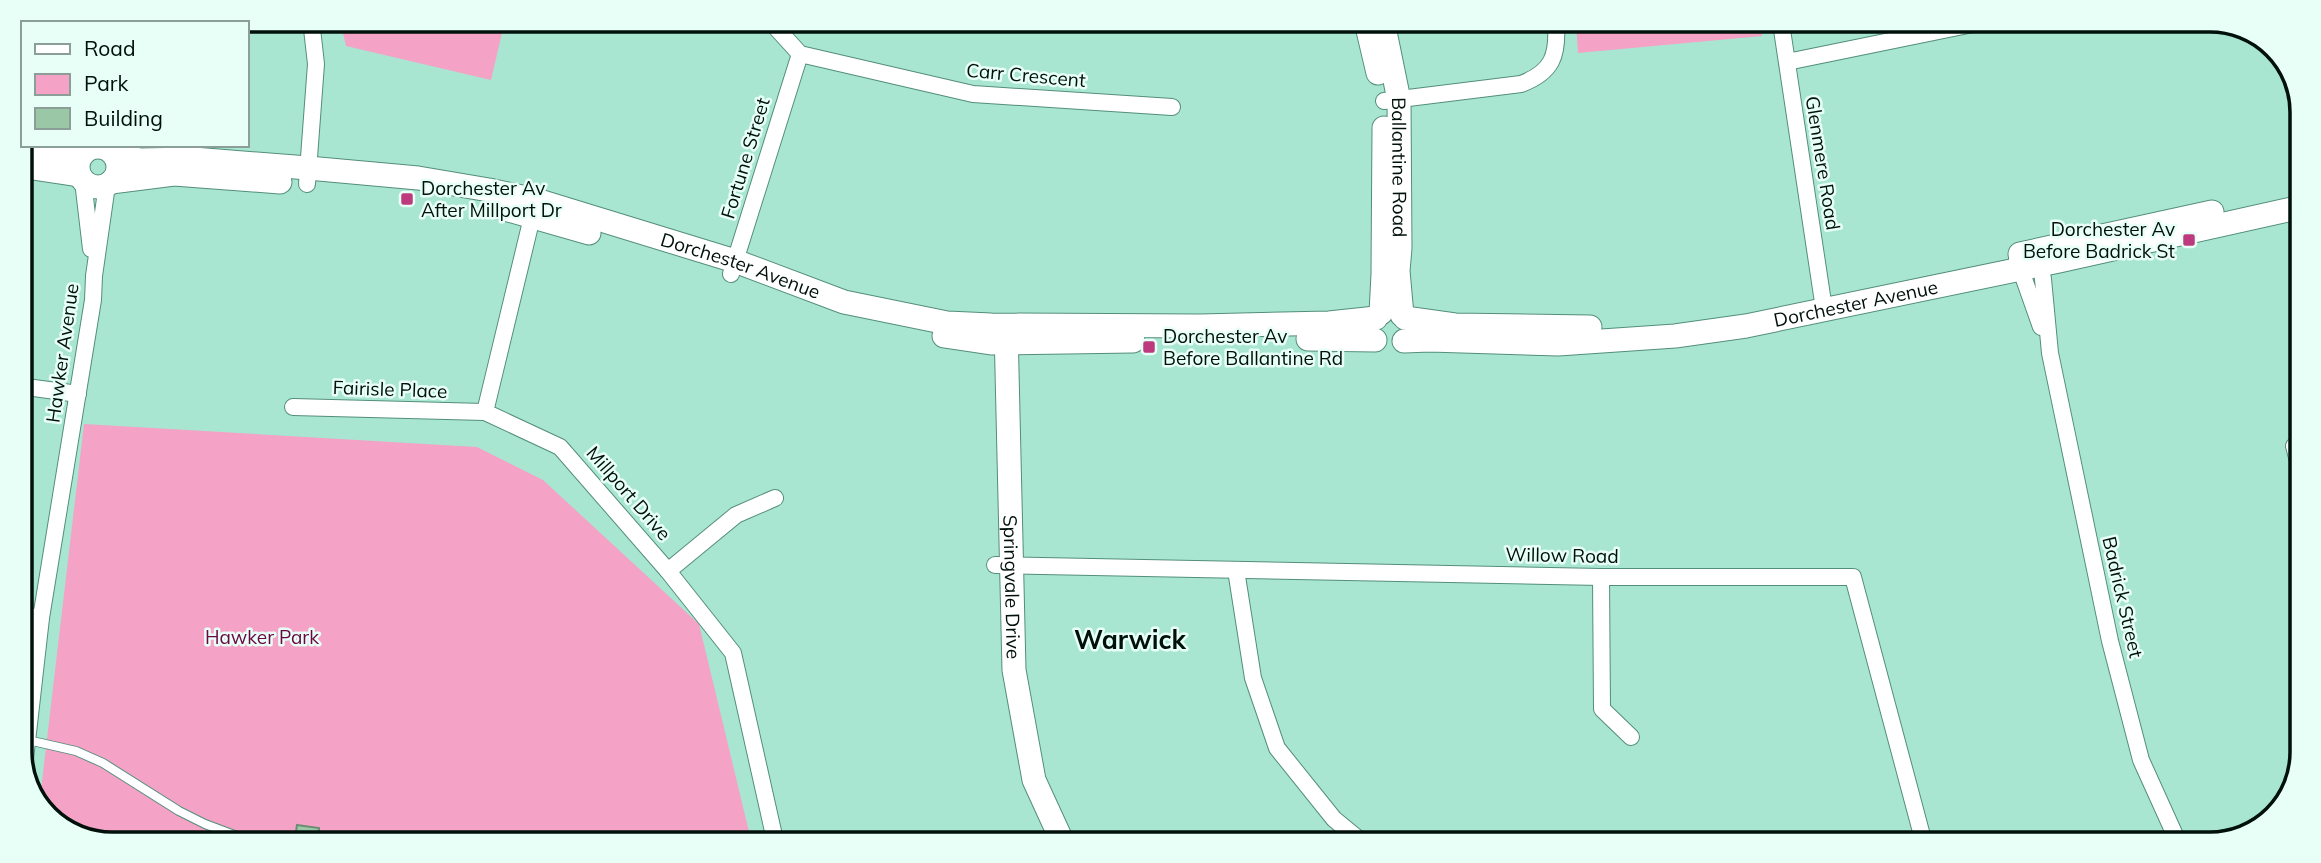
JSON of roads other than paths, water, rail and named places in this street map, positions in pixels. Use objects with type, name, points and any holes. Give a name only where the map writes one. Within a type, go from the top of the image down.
[{"type":"main road","name":"Ballantine Road","points":[[1369,32],[1391,100]]},
{"type":"main road","name":"Ballantine Road","points":[[1384,32],[1391,100],[1384,274],[1390,324]]},
{"type":"main road","name":"Dorchester Avenue","points":[[32,153],[53,154],[94,147]]},
{"type":"main road","name":"Dorchester Avenue","points":[[99,147],[139,160],[193,159],[482,203],[534,208],[733,268],[835,312],[886,326],[998,334],[1329,323],[1390,324],[1430,340],[1558,344],[1661,337],[1746,326],[1823,302],[2289,209]]},
{"type":"main road","points":[[81,178],[78,161],[86,150]]},
{"type":"main road","points":[[109,183],[116,175],[118,167],[111,151]]},
{"type":"main road","name":"Dorchester Avenue","points":[[32,169],[81,178],[92,186],[174,174],[307,176]]},
{"type":"main road","name":"Dorchester Avenue","points":[[2028,260],[2289,196]]},
{"type":"main road","name":"Springvale Drive","points":[[998,334],[997,552],[1003,566],[1020,715],[1034,780],[1058,832]]},
{"type":"main road","name":"Springvale Drive","points":[[1003,566],[998,671],[1020,785],[1041,832]]},
{"type":"street","points":[[307,176],[316,64],[312,32]]},
{"type":"street","points":[[780,32],[800,54]]},
{"type":"street","points":[[1391,100],[1521,84],[1538,78],[1551,62],[1556,49],[1556,32]]},
{"type":"street","name":"Glenmere Road","points":[[1782,32],[1823,302]]},
{"type":"street","points":[[1787,62],[1934,32]]},
{"type":"street","name":"Carr Crescent","points":[[800,54],[974,94],[1172,107]]},
{"type":"street","name":"Fortune Street","points":[[733,268],[800,54]]},
{"type":"street","name":"Hawker Avenue","points":[[81,178],[94,276]]},
{"type":"street","name":"Hawker Avenue","points":[[32,702],[41,618],[93,300],[94,276],[109,183]]},
{"type":"street","points":[[485,412],[534,208]]},
{"type":"street","name":"Badrick Street","points":[[2028,260],[2126,706],[2141,760],[2174,832]]},
{"type":"street","points":[[32,388],[78,394]]},
{"type":"street","name":"Fairisle Place","points":[[293,407],[485,412]]},
{"type":"street","name":"Millport Drive","points":[[485,412],[560,447],[668,571],[733,653],[773,832]]},
{"type":"street","points":[[668,571],[736,515],[775,498]]},
{"type":"street","name":"Willow Road","points":[[1003,566],[1601,578],[1853,577],[1921,832]]},
{"type":"street","points":[[1236,570],[1253,677],[1277,748],[1334,819],[1350,832]]},
{"type":"street","points":[[1601,578],[1602,709],[1631,737]]},
{"type":"street","points":[[32,616],[41,618]]},
{"type":"lane","points":[[32,741],[76,751],[103,763],[179,811],[227,832]]},
{"type":"place","name":"Dorchester Av After Millport Dr","points":[[407,199]]},
{"type":"place","name":"Dorchester Av Before Badrick St","points":[[2189,240]]},
{"type":"place","name":"Dorchester Av Before Ballantine Rd","points":[[1149,347]]},
{"type":"district","name":"Warwick","points":[[1130,640]]},
{"type":"park label","name":"Hawker Park","points":[[262,637]]}]
